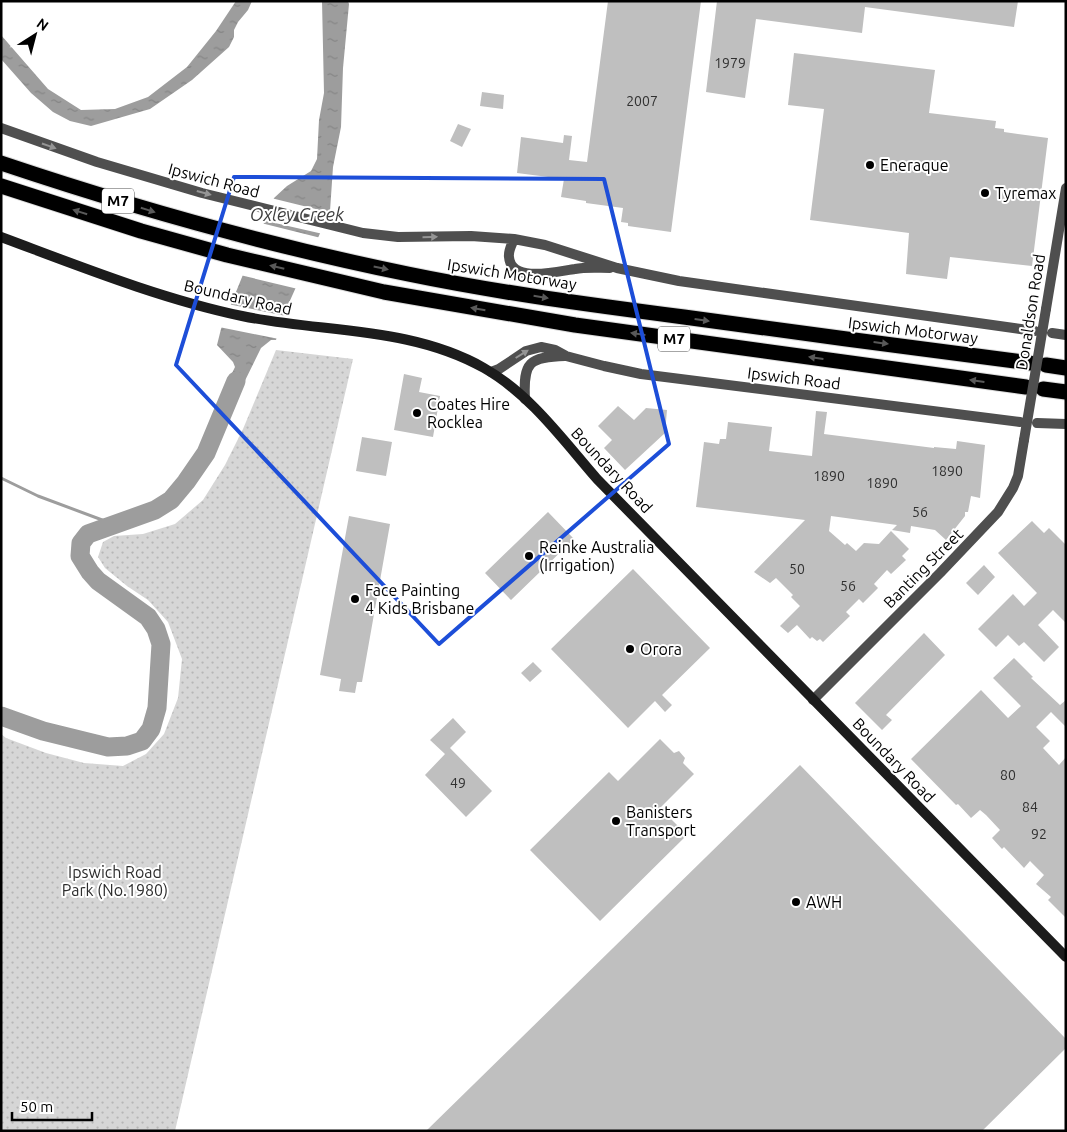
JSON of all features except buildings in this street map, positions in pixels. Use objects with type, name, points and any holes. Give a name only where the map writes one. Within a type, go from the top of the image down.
[{"type":"highway","name":"Ipswich Motorway","points":[[1,163],[164,215],[237,234],[334,258],[490,290],[1030,363]]},
{"type":"highway","name":"M7","points":[[1,186],[132,228],[228,255],[324,278],[448,304],[567,324],[1026,387]]},
{"type":"highway","points":[[1046,365],[1066,368]]},
{"type":"highway","points":[[1043,390],[1066,392]]},
{"type":"main road","name":"Boundary Road","points":[[1,237],[207,308],[273,322],[416,341],[458,355],[491,372],[525,398],[596,479],[1064,953]]},
{"type":"street","name":"Ipswich Road","points":[[2,129],[97,162],[252,206],[381,236],[481,236],[514,239],[546,245],[617,268],[651,276],[715,287],[1035,331]]},
{"type":"street","name":"Donaldson Road","points":[[1024,440],[1066,188]]},
{"type":"street","name":"Ipswich Road","points":[[514,239],[509,254],[510,263],[517,270],[527,273],[546,274],[577,268],[617,268]]},
{"type":"street","points":[[1052,333],[1066,335]]},
{"type":"street","name":"Ipswich Road","points":[[491,372],[535,348],[548,347],[566,356],[641,374],[1020,422]]},
{"type":"street","name":"Ipswich Road","points":[[525,398],[524,378],[530,365],[535,360],[543,357],[566,356]]},
{"type":"street","points":[[1037,423],[1066,424]]},
{"type":"street","name":"Banting Street","points":[[813,700],[998,512],[1018,476],[1024,440]]},
{"type":"highlighted area","points":[[234,177],[604,179],[669,444],[439,644],[176,365]]},
{"type":"green space","name":"Ipswich Road Park (No.1980)","points":[[276,350],[353,359],[175,1131],[1,1131],[1,734],[6,738],[46,753],[84,763],[123,766],[146,754],[164,734],[178,698],[182,659],[168,622],[148,600],[105,568],[98,557],[103,542],[114,536],[143,534],[175,524],[203,500],[225,465],[243,429]]},
{"type":"water","points":[[236,1],[252,1],[234,30],[234,37],[229,47],[192,80],[150,109],[91,126],[70,121],[53,112],[31,93],[1,59],[1,35],[48,89],[81,110],[115,109],[148,97],[187,67],[216,31]]},
{"type":"water","name":"Oxley Creek","points":[[322,1],[348,1],[349,4],[343,68],[341,127],[333,167],[330,211],[284,314],[276,340],[271,340],[261,348],[232,407],[218,402],[235,367],[233,362],[217,345],[221,329],[274,198],[287,186],[311,171],[317,159],[319,120],[324,93]]},
{"type":"pier","points":[[271,198],[332,213],[323,234],[262,220]]},
{"type":"pier","points":[[261,223],[321,238],[298,289],[240,275]]},
{"type":"pier","points":[[228,304],[286,316],[279,339],[219,327]]},
{"type":"waterway","name":"Oxley Creek","points":[[1,716],[43,731],[108,747],[127,746],[142,741],[151,729],[157,708],[161,644],[156,629],[148,617],[98,581],[90,572],[80,556],[81,543],[88,534],[155,510],[171,500],[206,453],[236,381]]},
{"type":"waterway","points":[[1,478],[38,496],[113,524]]},
{"type":"place","name":"Eneraque","points":[[870,165]]},
{"type":"place","name":"Tyremax","points":[[985,193]]},
{"type":"place","name":"Coates Hire Rocklea","points":[[417,413]]},
{"type":"place","name":"Reinke Australia (Irrigation)","points":[[529,556]]},
{"type":"place","name":"Face Painting 4 Kids Brisbane","points":[[355,599]]},
{"type":"place","name":"Orora","points":[[630,649]]},
{"type":"place","name":"Banisters Transport","points":[[616,821]]},
{"type":"place","name":"AWH","points":[[796,902]]}]
